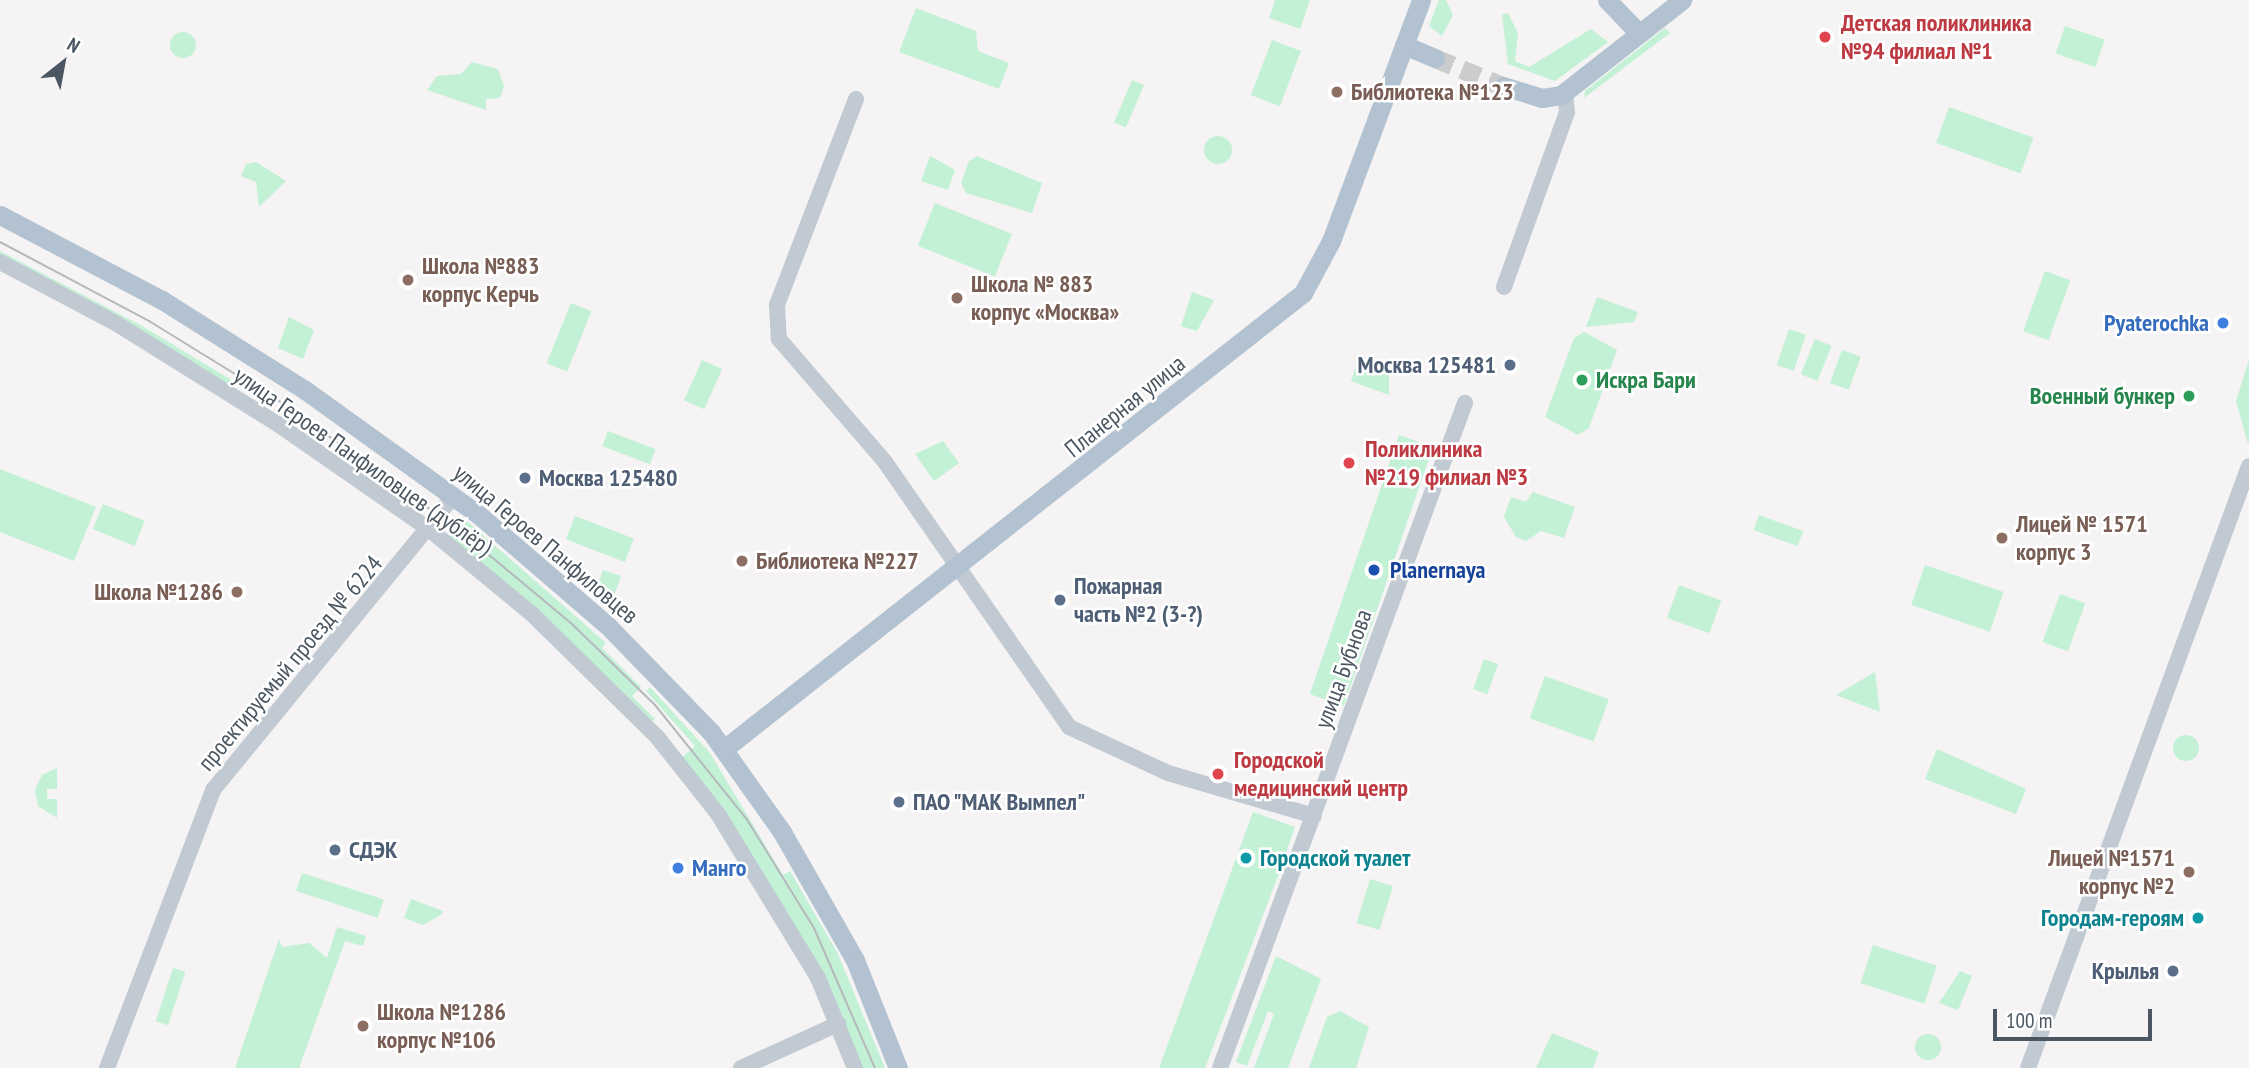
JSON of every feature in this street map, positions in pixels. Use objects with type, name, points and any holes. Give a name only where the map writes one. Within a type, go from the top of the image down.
[{"type":"main road","name":"Планерная улица","points":[[724,749],[959,568],[1308,287],[1421,0]]},
{"type":"main road","points":[[1607,0],[1639,33]]},
{"type":"main road","points":[[1503,86],[1542,97],[1565,92],[1682,0]]},
{"type":"main road","points":[[1404,45],[1435,58]]},
{"type":"main road","name":"улица Героев Панфиловцев","points":[[0,215],[245,351],[454,496],[607,625],[724,749],[838,928],[898,1068]]},
{"type":"street","points":[[1504,287],[1567,112],[1565,92]]},
{"type":"street","points":[[856,99],[781,292],[775,330],[885,462],[1069,727],[1172,774],[1314,816]]},
{"type":"street","name":"улица Героев Панфиловцев (дублёр)","points":[[0,262],[186,365],[430,530],[533,615],[676,759],[759,875],[838,1024],[855,1068]]},
{"type":"street","name":"улица Бубнова","points":[[1220,1068],[1465,403]]},
{"type":"street","points":[[2028,1068],[2249,466]]},
{"type":"street","name":"проектируемый проезд № 6224","points":[[107,1068],[213,790],[430,530],[454,496]]},
{"type":"street","points":[[741,1068],[838,1024]]},
{"type":"green space","points":[[1275,0],[1310,0],[1300,29],[1269,18]]},
{"type":"green space","points":[[1439,0],[1446,0],[1453,15],[1442,36],[1429,26]]},
{"type":"green space","points":[[916,8],[976,31],[978,51],[1009,63],[999,89],[899,52]]},
{"type":"green space","points":[[1508,13],[1518,33],[1515,61],[1529,67],[1591,29],[1608,42],[1555,81],[1508,64],[1502,15]]},
{"type":"green space","points":[[2065,26],[2105,40],[2095,67],[2056,53]]},
{"type":"green space","points":[[1665,28],[1670,33],[1584,98],[1585,91]]},
{"type":"green space","points":[[183,32],[192,36],[196,45],[192,54],[183,58],[174,54],[170,45],[174,36]]},
{"type":"green space","points":[[1272,40],[1301,51],[1280,106],[1251,95]]},
{"type":"green space","points":[[472,62],[498,69],[504,86],[500,98],[486,99],[486,110],[427,90],[437,76],[461,74]]},
{"type":"green space","points":[[1132,80],[1144,85],[1126,127],[1114,122]]},
{"type":"green space","points":[[1949,107],[2034,138],[2021,173],[1936,143]]},
{"type":"green space","points":[[1218,136],[1228,140],[1232,150],[1228,160],[1218,164],[1208,160],[1204,150],[1208,140]]},
{"type":"green space","points":[[930,156],[955,170],[948,190],[921,181]]},
{"type":"green space","points":[[977,156],[1042,183],[1032,213],[966,193],[961,183],[969,161]]},
{"type":"green space","points":[[256,162],[286,181],[259,207],[256,182],[241,176],[246,164]]},
{"type":"green space","points":[[935,203],[1012,234],[995,277],[918,246]]},
{"type":"green space","points":[[0,251],[142,326],[233,381],[231,386],[0,257]]},
{"type":"green space","points":[[2045,271],[2070,280],[2048,340],[2023,331]]},
{"type":"green space","points":[[1192,292],[1214,300],[1197,331],[1181,326]]},
{"type":"green space","points":[[1597,297],[1638,312],[1634,322],[1586,327]]},
{"type":"green space","points":[[571,303],[591,311],[567,372],[547,363]]},
{"type":"green space","points":[[289,317],[314,330],[303,359],[278,348]]},
{"type":"green space","points":[[1789,329],[1806,335],[1794,371],[1777,365]]},
{"type":"green space","name":"Искра Бари","points":[[1584,332],[1617,350],[1589,428],[1578,435],[1545,417],[1574,338]]},
{"type":"green space","points":[[1815,339],[1832,346],[1817,381],[1801,374]]},
{"type":"green space","points":[[1842,350],[1861,357],[1849,390],[1830,383]]},
{"type":"green space","points":[[702,360],[722,369],[704,409],[684,400]]},
{"type":"green space","points":[[1358,360],[1389,371],[1389,395],[1351,381]]},
{"type":"green space","points":[[2249,360],[2249,441],[2248,444],[2236,401]]},
{"type":"green space","points":[[608,431],[656,449],[650,464],[602,446]]},
{"type":"green space","points":[[1399,435],[1433,447],[1344,706],[1310,694]]},
{"type":"green space","points":[[943,441],[959,463],[934,481],[915,454]]},
{"type":"green space","points":[[0,469],[96,507],[74,561],[0,532]]},
{"type":"green space","points":[[1533,492],[1575,507],[1564,538],[1541,531],[1526,541],[1516,537],[1504,517],[1511,497],[1526,502]]},
{"type":"green space","points":[[103,504],[145,521],[135,546],[93,529]]},
{"type":"green space","points":[[1759,515],[1803,531],[1798,546],[1754,530]]},
{"type":"green space","points":[[575,516],[634,539],[625,562],[566,539]]},
{"type":"green space","points":[[468,522],[606,643],[602,648],[641,687],[632,696],[655,719],[650,722],[448,539],[457,523]]},
{"type":"green space","points":[[1925,565],[2003,592],[1990,632],[1911,605]]},
{"type":"green space","points":[[603,570],[621,576],[610,608],[594,594]]},
{"type":"green space","points":[[1679,585],[1721,600],[1709,633],[1667,618]]},
{"type":"green space","points":[[2060,594],[2085,603],[2068,651],[2043,642]]},
{"type":"green space","points":[[1484,659],[1498,664],[1487,694],[1473,689]]},
{"type":"green space","points":[[1875,672],[1880,712],[1836,695]]},
{"type":"green space","points":[[1545,676],[1609,699],[1594,742],[1530,718]]},
{"type":"green space","points":[[650,687],[710,753],[783,875],[790,871],[837,952],[885,1068],[860,1068],[794,924],[681,758],[695,746],[646,691]]},
{"type":"green space","points":[[2186,735],[2195,739],[2199,748],[2195,757],[2186,761],[2177,757],[2173,748],[2177,739]]},
{"type":"green space","points":[[1937,749],[2026,789],[2016,814],[1925,779]]},
{"type":"green space","points":[[57,768],[57,789],[47,789],[47,799],[57,799],[57,818],[38,806],[35,790],[42,775]]},
{"type":"green space","points":[[1253,812],[1295,827],[1278,876],[1205,1068],[1159,1068]]},
{"type":"green space","points":[[302,873],[384,900],[378,918],[296,891]]},
{"type":"green space","points":[[1370,879],[1393,886],[1380,930],[1357,923]]},
{"type":"green space","points":[[411,899],[443,911],[442,914],[423,925],[404,918]]},
{"type":"green space","points":[[337,927],[366,936],[363,946],[345,941],[299,1068],[235,1068],[279,939],[282,947],[309,943],[327,958]]},
{"type":"green space","points":[[1873,945],[1937,966],[1924,1004],[1861,983]]},
{"type":"green space","points":[[1276,956],[1321,979],[1288,1068],[1254,1068],[1274,1014],[1268,1011],[1247,1066],[1236,1062]]},
{"type":"green space","points":[[173,968],[185,972],[168,1025],[156,1021]]},
{"type":"green space","points":[[1960,971],[1972,976],[1958,1010],[1939,1003]]},
{"type":"green space","points":[[1340,1011],[1369,1027],[1356,1068],[1309,1068],[1327,1017]]},
{"type":"green space","points":[[1552,1033],[1599,1052],[1593,1068],[1536,1068]]},
{"type":"green space","points":[[1928,1034],[1937,1038],[1941,1047],[1937,1056],[1928,1060],[1919,1056],[1915,1047],[1919,1038]]},
{"type":"tunnel","points":[[1435,58],[1503,86]]},
{"type":"tram line","points":[[0,242],[149,321],[284,404],[464,534],[571,623],[655,705],[746,818],[814,928],[875,1068]]},
{"type":"place","name":"Детская поликлиника №94 филиал №1","points":[[1825,37]]},
{"type":"place","name":"Библиотека №123","points":[[1337,92]]},
{"type":"place","name":"Школа №883 корпус Керчь","points":[[408,280]]},
{"type":"place","name":"Школа № 883 корпус «Москва»","points":[[957,298]]},
{"type":"place","name":"Pyaterochka","points":[[2223,323]]},
{"type":"place","name":"Москва 125481","points":[[1510,365]]},
{"type":"place","name":"Искра Бари","points":[[1582,380]]},
{"type":"place","name":"Военный бункер","points":[[2189,396]]},
{"type":"place","name":"Поликлиника №219 филиал №3","points":[[1349,463]]},
{"type":"place","name":"Москва 125480","points":[[525,478]]},
{"type":"place","name":"Лицей № 1571 корпус 3","points":[[2002,538]]},
{"type":"place","name":"Библиотека №227","points":[[742,561]]},
{"type":"place","name":"Planernaya","points":[[1374,570]]},
{"type":"place","name":"Школа №1286","points":[[237,592]]},
{"type":"place","name":"Пожарная часть №2 (3-?)","points":[[1060,600]]},
{"type":"place","name":"Городской медицинский центр","points":[[1218,774]]},
{"type":"place","name":"ПАО \"МАК Вымпел\"","points":[[899,802]]},
{"type":"place","name":"СДЭК","points":[[335,850]]},
{"type":"place","name":"Городской туалет","points":[[1246,858]]},
{"type":"place","name":"Манго","points":[[678,868]]},
{"type":"place","name":"Лицей №1571 корпус №2","points":[[2189,872]]},
{"type":"place","name":"Городам-героям","points":[[2198,918]]},
{"type":"place","name":"Крылья","points":[[2173,971]]},
{"type":"place","name":"Школа №1286 корпус №106","points":[[363,1026]]}]
